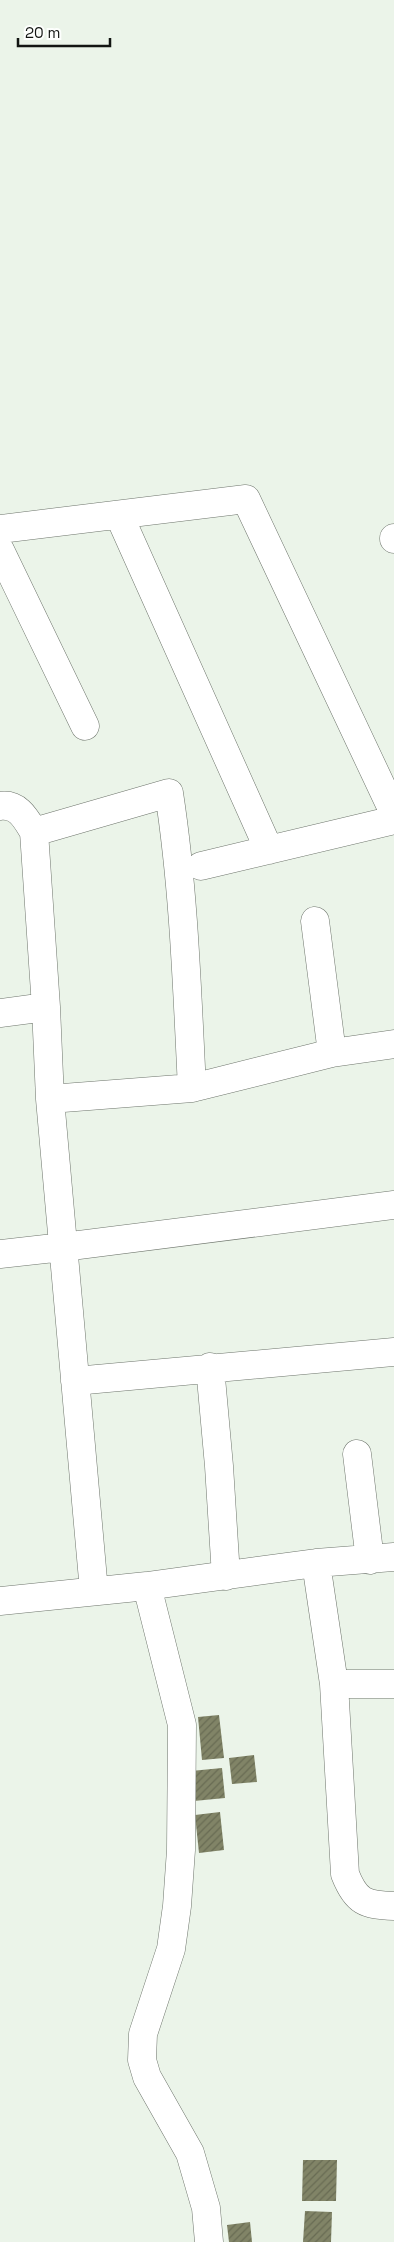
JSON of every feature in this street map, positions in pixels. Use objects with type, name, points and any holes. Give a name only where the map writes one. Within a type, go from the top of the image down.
[{"type":"street","points":[[0,530],[246,499],[391,799]]},
{"type":"street","points":[[119,515],[269,850]]},
{"type":"street","points":[[0,550],[85,726]]},
{"type":"street","points":[[34,832],[169,793],[176,841],[185,950],[192,1088]]},
{"type":"street","points":[[0,806],[6,805],[18,810],[34,832],[50,1098],[94,1591]]},
{"type":"street","points":[[201,866],[394,820]]},
{"type":"street","points":[[315,921],[332,1052]]},
{"type":"street","points":[[0,1013],[46,1007]]},
{"type":"street","points":[[50,1098],[192,1088],[332,1052],[394,1044]]},
{"type":"street","points":[[0,1254],[394,1205]]},
{"type":"street","points":[[75,1381],[210,1367],[394,1352]]},
{"type":"street","points":[[210,1367],[226,1576]]},
{"type":"street","points":[[0,1601],[146,1586],[316,1562],[382,1559],[358,1454]]},
{"type":"street","points":[[316,1562],[334,1684],[346,1874],[358,1898],[375,1906],[394,1906]]},
{"type":"street","points":[[146,1586],[182,1725],[182,1754],[181,1850],[177,1906],[171,1949],[143,2034],[142,2060],[147,2077],[190,2153],[206,2208],[209,2242]]},
{"type":"street","points":[[334,1684],[394,1684]]},
{"type":"building","points":[[219,1715],[224,1758],[202,1760],[198,1717]]},
{"type":"building","points":[[254,1755],[257,1782],[232,1784],[229,1758]]},
{"type":"building","points":[[222,1768],[225,1798],[194,1801],[191,1771]]},
{"type":"building","points":[[220,1812],[224,1850],[199,1853],[195,1815]]},
{"type":"building","points":[[303,2160],[337,2160],[336,2201],[302,2201]]},
{"type":"building","points":[[305,2211],[332,2212],[331,2242],[303,2242]]},
{"type":"building","points":[[250,2222],[252,2242],[229,2242],[227,2225]]}]
